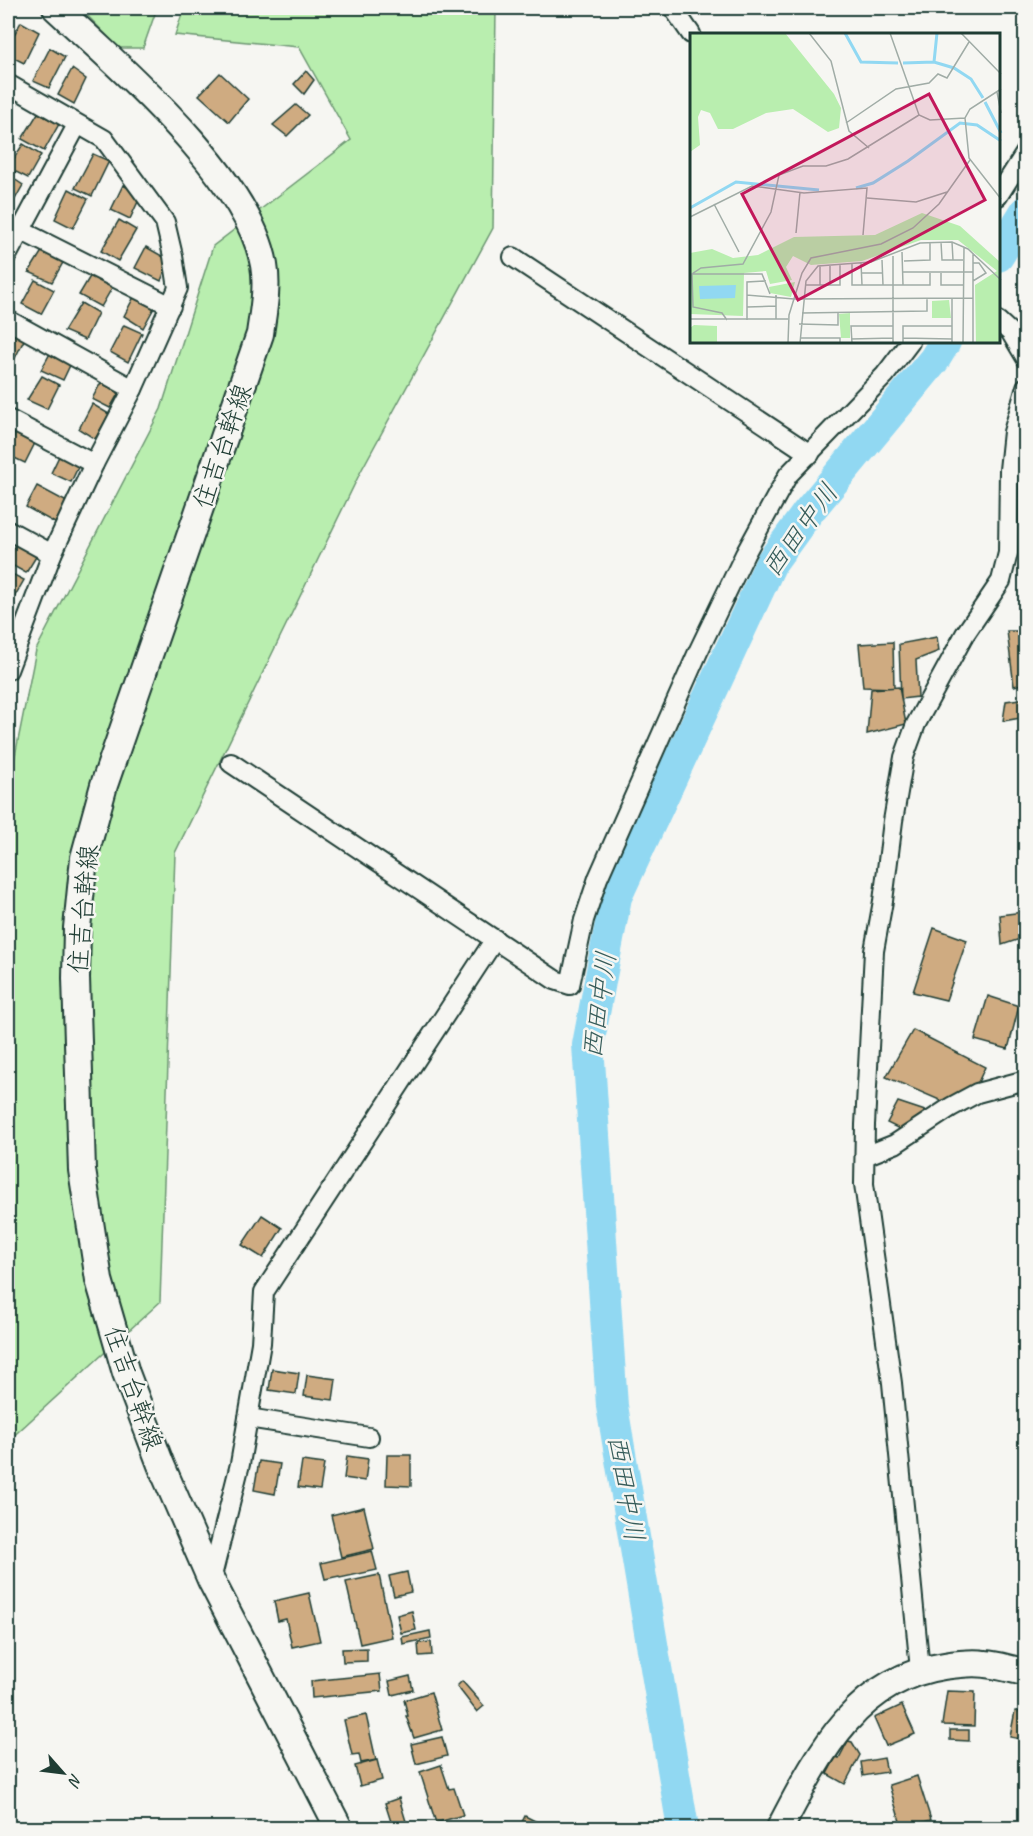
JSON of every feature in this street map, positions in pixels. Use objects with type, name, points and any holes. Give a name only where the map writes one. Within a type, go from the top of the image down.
[{"type":"street","name":"住吉台幹線","points":[[56,8],[134,81],[190,139],[216,171],[237,201],[253,231],[264,265],[265,301],[260,334],[104,785],[84,858],[77,928],[76,978],[82,1170],[99,1280],[126,1373],[160,1465],[211,1580],[339,1828]]},
{"type":"street","points":[[673,8],[691,33]]},
{"type":"street","points":[[8,84],[104,139],[165,222],[178,288],[133,389],[15,626],[8,670]]},
{"type":"street","points":[[8,254],[77,125]]},
{"type":"street","points":[[1000,193],[1026,152]]},
{"type":"street","points":[[20,230],[171,306]]},
{"type":"street","points":[[513,257],[810,454]]},
{"type":"street","points":[[8,320],[133,389]]},
{"type":"street","points":[[1000,322],[1011,333],[1026,358]]},
{"type":"street","points":[[231,763],[555,980],[570,985],[584,920],[598,878],[669,715],[736,574],[772,505],[788,475],[885,375],[908,344]]},
{"type":"street","points":[[920,1670],[892,1383],[864,1184],[874,951],[904,758],[916,724],[965,634],[1001,580],[1008,554],[1009,470],[1013,432],[1026,387]]},
{"type":"street","points":[[8,419],[94,464]]},
{"type":"street","points":[[8,530],[52,554]]},
{"type":"street","points":[[211,1580],[240,1464],[261,1343],[264,1292],[495,939]]},
{"type":"street","points":[[865,1156],[895,1144],[951,1107],[977,1093],[1026,1080]]},
{"type":"street","points":[[248,1418],[369,1437]]},
{"type":"street","points":[[780,1828],[812,1769],[838,1729],[858,1707],[882,1688],[920,1670],[957,1664],[985,1664],[1026,1672]]},
{"type":"green space","points":[[80,8],[157,8],[143,48],[119,48]]},
{"type":"green space","points":[[184,8],[496,8],[493,228],[361,471],[175,853],[160,1302],[8,1441],[8,791],[36,650],[161,409],[213,246],[351,140],[299,47],[175,35]]},
{"type":"building","points":[[21,22],[39,32],[24,63],[8,55],[8,46]]},
{"type":"building","points":[[50,48],[65,57],[49,88],[33,81]]},
{"type":"building","points":[[72,69],[86,79],[74,104],[58,95]]},
{"type":"building","points":[[306,71],[314,80],[304,94],[294,84]]},
{"type":"building","points":[[220,73],[248,99],[229,122],[199,95]]},
{"type":"building","points":[[8,99],[17,104],[8,124]]},
{"type":"building","points":[[296,105],[308,115],[287,136],[273,125]]},
{"type":"building","points":[[38,113],[59,124],[44,151],[22,139]]},
{"type":"building","points":[[23,144],[41,155],[28,178],[8,168]]},
{"type":"building","points":[[93,154],[109,161],[92,196],[75,188]]},
{"type":"building","points":[[8,175],[23,185],[9,210],[8,209]]},
{"type":"building","points":[[123,185],[141,195],[130,219],[111,210]]},
{"type":"building","points":[[69,189],[88,199],[73,228],[55,219]]},
{"type":"building","points":[[119,220],[136,230],[118,261],[101,251]]},
{"type":"building","points":[[146,247],[169,260],[161,281],[135,268]]},
{"type":"building","points":[[44,248],[65,259],[52,282],[29,272]]},
{"type":"building","points":[[92,273],[113,286],[101,307],[79,295]]},
{"type":"building","points":[[35,280],[54,290],[41,314],[22,304]]},
{"type":"building","points":[[135,295],[155,306],[143,328],[124,316]]},
{"type":"building","points":[[81,303],[98,313],[85,340],[64,331]]},
{"type":"building","points":[[124,325],[142,333],[128,362],[110,352]]},
{"type":"building","points":[[8,328],[26,336],[15,358],[8,355]]},
{"type":"building","points":[[52,350],[72,361],[63,380],[41,370]]},
{"type":"building","points":[[42,376],[59,385],[47,409],[27,400]]},
{"type":"building","points":[[104,377],[122,387],[110,408],[92,399]]},
{"type":"building","points":[[92,404],[109,414],[95,439],[79,429]]},
{"type":"building","points":[[17,431],[36,441],[25,463],[8,455],[8,448]]},
{"type":"building","points":[[61,452],[80,463],[71,482],[51,473]]},
{"type":"building","points":[[37,486],[67,502],[55,523],[26,507]]},
{"type":"building","points":[[17,541],[39,552],[26,573],[8,563]]},
{"type":"building","points":[[8,572],[24,580],[12,601],[8,599]]},
{"type":"building","points":[[1007,631],[1026,631],[1026,683],[1014,686]]},
{"type":"building","points":[[937,637],[939,651],[916,660],[918,697],[901,699],[899,644]]},
{"type":"building","points":[[893,642],[894,688],[863,687],[859,644]]},
{"type":"building","points":[[899,687],[906,724],[867,734],[871,689]]},
{"type":"building","points":[[1026,698],[1026,717],[1003,721],[1006,701]]},
{"type":"building","points":[[1023,912],[1026,937],[1002,945],[1000,915]]},
{"type":"building","points":[[934,928],[967,940],[946,1000],[913,992]]},
{"type":"building","points":[[988,996],[1019,1006],[1008,1049],[975,1040]]},
{"type":"building","points":[[913,1030],[985,1067],[965,1111],[886,1077]]},
{"type":"building","points":[[898,1102],[931,1113],[918,1138],[887,1123]]},
{"type":"building","points":[[262,1215],[282,1228],[263,1258],[242,1245]]},
{"type":"building","points":[[272,1369],[299,1373],[296,1394],[269,1390]]},
{"type":"building","points":[[307,1375],[336,1379],[333,1400],[304,1396]]},
{"type":"building","points":[[387,1455],[411,1455],[411,1486],[386,1485]]},
{"type":"building","points":[[347,1456],[368,1459],[365,1481],[344,1478]]},
{"type":"building","points":[[259,1461],[280,1464],[275,1494],[254,1490]]},
{"type":"building","points":[[302,1461],[324,1464],[320,1490],[298,1487]]},
{"type":"building","points":[[364,1507],[374,1549],[341,1557],[331,1515]]},
{"type":"building","points":[[372,1551],[377,1570],[325,1579],[321,1563]]},
{"type":"building","points":[[407,1572],[411,1592],[394,1596],[389,1576]]},
{"type":"building","points":[[379,1575],[392,1637],[360,1644],[346,1582]]},
{"type":"building","points":[[309,1593],[320,1641],[292,1647],[286,1619],[278,1621],[274,1601]]},
{"type":"building","points":[[412,1611],[416,1630],[401,1633],[397,1615]]},
{"type":"building","points":[[430,1631],[431,1638],[403,1644],[402,1637]]},
{"type":"building","points":[[431,1642],[432,1655],[419,1656],[418,1643]]},
{"type":"building","points":[[367,1648],[367,1661],[343,1662],[342,1649]]},
{"type":"building","points":[[380,1674],[382,1691],[312,1698],[311,1681]]},
{"type":"building","points":[[410,1676],[413,1690],[392,1695],[389,1681]]},
{"type":"building","points":[[462,1681],[484,1706],[477,1712],[457,1686]]},
{"type":"building","points":[[947,1691],[975,1692],[974,1726],[942,1725]]},
{"type":"building","points":[[431,1692],[442,1730],[414,1738],[406,1716],[408,1716],[404,1700]]},
{"type":"building","points":[[902,1705],[915,1734],[886,1746],[874,1718]]},
{"type":"building","points":[[1015,1711],[1026,1713],[1026,1740],[1010,1737]]},
{"type":"building","points":[[366,1715],[376,1760],[361,1763],[359,1754],[352,1755],[344,1720]]},
{"type":"building","points":[[950,1730],[969,1730],[969,1741],[950,1740]]},
{"type":"building","points":[[442,1737],[447,1756],[416,1764],[411,1744]]},
{"type":"building","points":[[848,1741],[852,1742],[860,1755],[845,1784],[827,1774]]},
{"type":"building","points":[[884,1758],[887,1772],[863,1776],[861,1762]]},
{"type":"building","points":[[377,1760],[382,1780],[360,1786],[355,1766]]},
{"type":"building","points":[[441,1765],[449,1789],[454,1788],[463,1815],[436,1823],[420,1772]]},
{"type":"building","points":[[917,1776],[931,1820],[902,1828],[889,1785]]},
{"type":"building","points":[[399,1798],[408,1828],[393,1828],[385,1803]]},
{"type":"building","points":[[525,1816],[545,1826],[543,1828],[519,1828]]},
{"type":"waterway","name":"西田中川","points":[[1000,253],[1026,211]]},
{"type":"waterway","name":"西田中川","points":[[683,1828],[612,1406],[588,1045],[616,897],[771,563],[808,512],[934,360],[944,344]]}]
